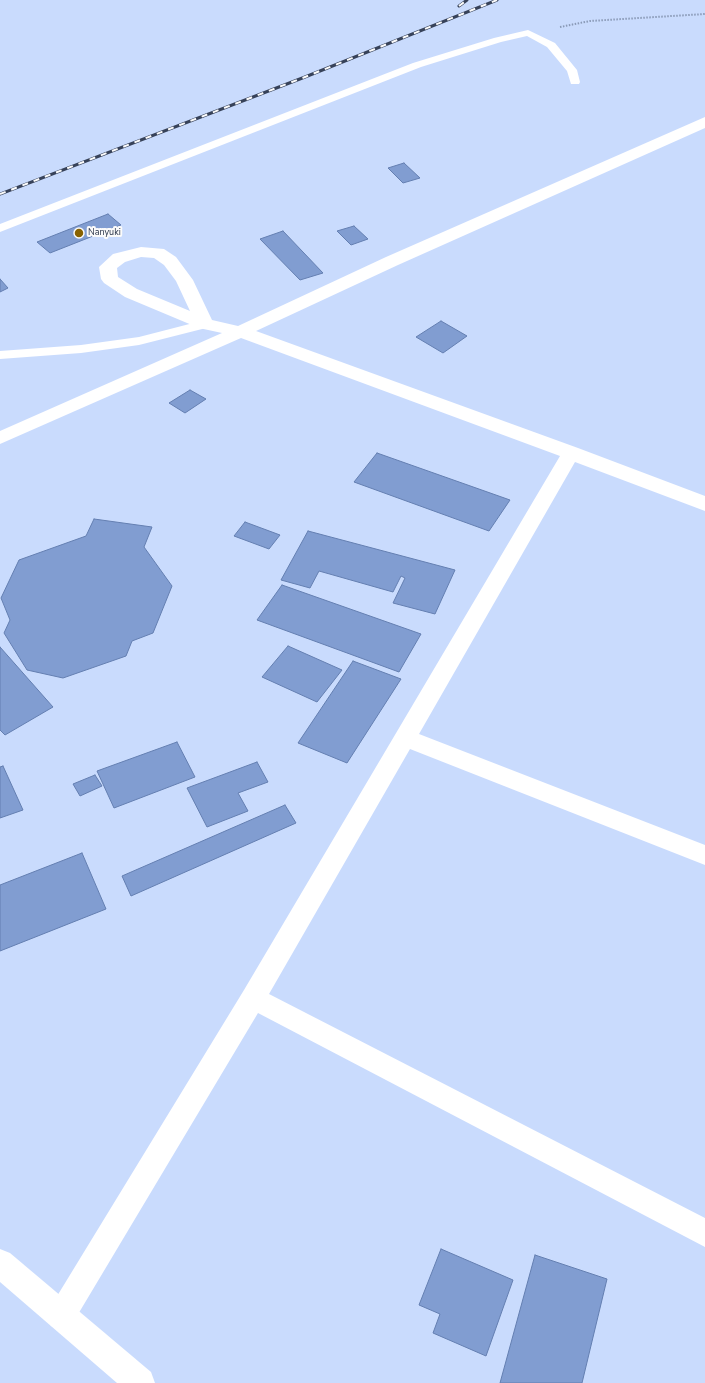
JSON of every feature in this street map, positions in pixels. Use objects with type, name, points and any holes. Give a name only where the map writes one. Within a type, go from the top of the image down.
[{"type":"street","points":[[0,438],[240,332],[392,261],[705,122]]},
{"type":"street","points":[[206,324],[184,280],[170,261],[158,253],[141,252],[119,258],[108,267],[110,279],[131,293],[206,324],[240,332],[571,453],[705,504]]},
{"type":"street","points":[[61,1316],[253,998],[571,453]]},
{"type":"street","points":[[405,738],[705,855]]},
{"type":"street","points":[[253,998],[705,1233]]},
{"type":"street","points":[[0,1263],[140,1383]]},
{"type":"lane","points":[[0,228],[417,65],[498,40],[528,33],[551,45],[572,70],[575,82]]},
{"type":"lane","points":[[0,356],[81,349],[139,341],[206,324]]},
{"type":"path","points":[[528,33],[590,21],[705,14]]},
{"type":"building","points":[[404,163],[420,178],[403,183],[388,168]]},
{"type":"building","name":"Nanyuki","points":[[108,214],[121,225],[50,253],[37,242]]},
{"type":"building","points":[[354,226],[368,239],[351,245],[337,231]]},
{"type":"building","points":[[283,231],[323,273],[300,280],[260,239]]},
{"type":"building","points":[[0,279],[8,288],[0,292]]},
{"type":"building","points":[[441,321],[467,336],[443,353],[416,337]]},
{"type":"building","points":[[190,390],[206,399],[185,413],[169,403]]},
{"type":"building","points":[[377,453],[510,500],[489,531],[354,482]]},
{"type":"building","points":[[94,519],[152,527],[144,547],[172,586],[153,633],[132,641],[126,656],[63,678],[27,670],[4,633],[10,620],[1,598],[19,560],[86,536]]},
{"type":"building","points":[[245,522],[280,535],[269,549],[234,536]]},
{"type":"building","points":[[308,531],[455,570],[435,614],[393,603],[405,578],[401,576],[393,592],[319,571],[310,588],[281,580]]},
{"type":"building","points":[[282,585],[421,634],[399,672],[257,620]]},
{"type":"building","points":[[288,646],[342,670],[317,702],[262,677]]},
{"type":"building","points":[[0,647],[53,707],[5,735],[0,730]]},
{"type":"building","points":[[353,661],[401,679],[347,763],[298,743]]},
{"type":"building","points":[[177,742],[195,777],[114,808],[97,771]]},
{"type":"building","points":[[257,762],[268,782],[238,793],[248,811],[207,827],[187,788]]},
{"type":"building","points":[[3,766],[23,810],[0,818],[0,767]]},
{"type":"building","points":[[95,775],[102,786],[80,796],[73,784]]},
{"type":"building","points":[[285,805],[296,823],[131,896],[122,876]]},
{"type":"building","points":[[82,853],[106,909],[0,951],[0,885]]},
{"type":"building","points":[[441,1249],[513,1280],[486,1356],[433,1333],[440,1314],[419,1305]]},
{"type":"building","points":[[535,1255],[607,1279],[582,1383],[500,1383]]},
{"type":"railway","points":[[459,6],[467,0]]},
{"type":"railway","points":[[0,194],[305,77],[497,0]]},
{"type":"place","name":"Nanyuki","points":[[79,233]]}]
